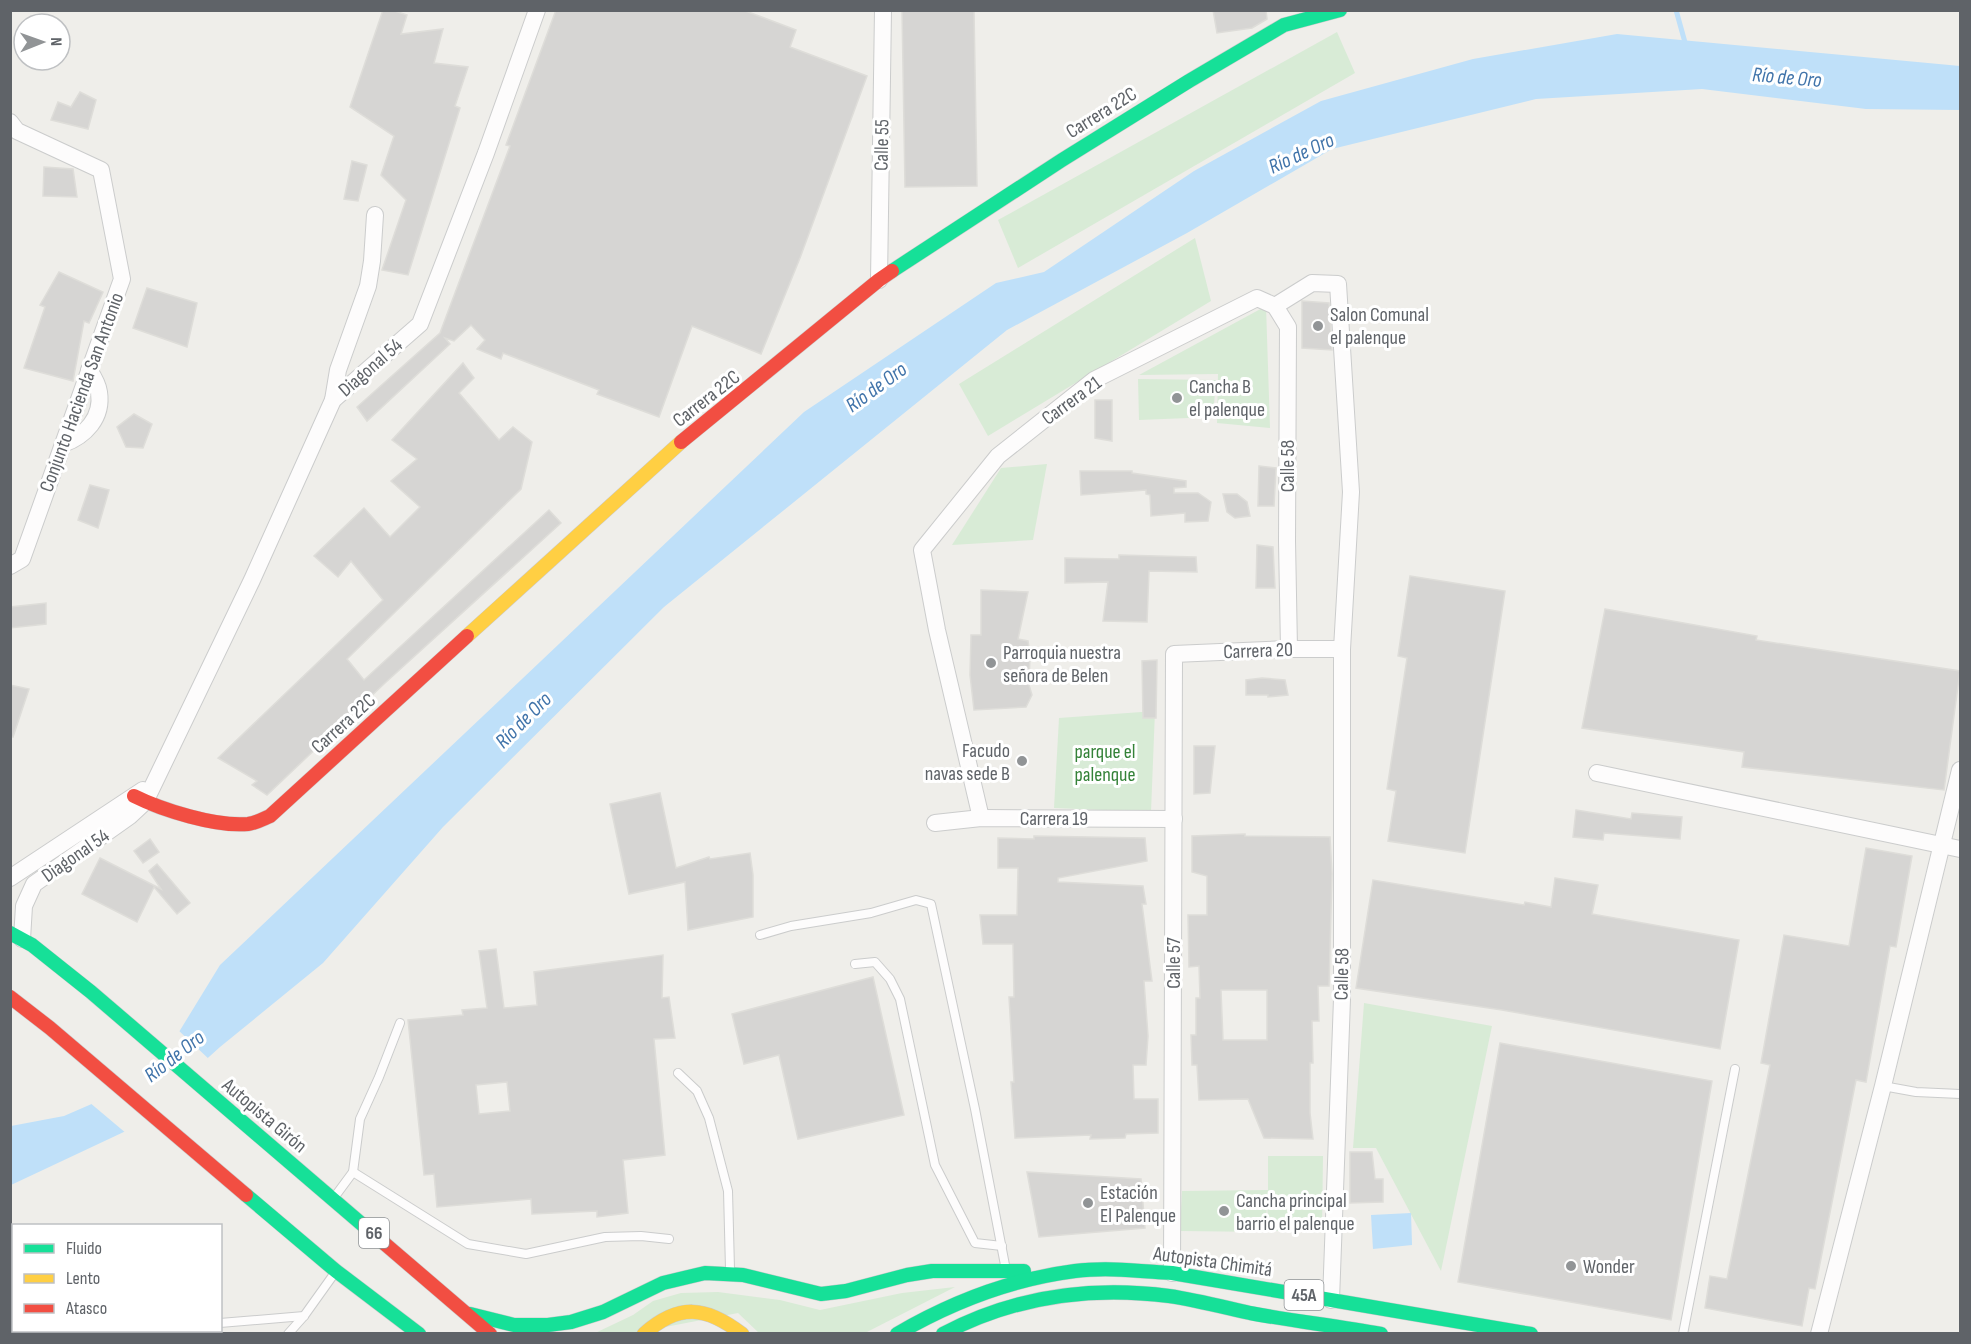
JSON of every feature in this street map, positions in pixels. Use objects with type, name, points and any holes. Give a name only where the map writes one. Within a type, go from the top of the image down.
[{"type":"main road","name":"Carrera 22C","points":[[139,799],[166,809],[230,822],[249,824],[270,816],[672,450],[879,280],[1283,18],[1340,10]]},
{"type":"main road","name":"Autopista Girón","points":[[16,936],[92,992],[490,1334]]},
{"type":"main road","points":[[10,997],[50,1028],[336,1271],[418,1333]]},
{"type":"main road","points":[[466,1313],[513,1325],[545,1326],[576,1321],[602,1313],[650,1287],[677,1278],[706,1273],[752,1276],[820,1294],[843,1291],[919,1273],[967,1270],[1075,1272]]},
{"type":"main road","name":"Autopista Chimitá","points":[[897,1334],[937,1312],[994,1288],[1075,1272],[1122,1270],[1172,1273],[1531,1334]]},
{"type":"main road","name":"Autopista Chimitá","points":[[943,1334],[957,1325],[1002,1307],[1045,1298],[1081,1294],[1170,1296],[1262,1315],[1381,1334]]},
{"type":"main road","points":[[1005,1322],[1045,1298]]},
{"type":"main road","points":[[644,1334],[662,1318],[684,1311],[708,1313],[726,1320],[742,1334]]},
{"type":"street","name":"Diagonal 54","points":[[10,878],[139,799],[154,784],[252,580],[333,400],[420,324],[486,153],[537,10]]},
{"type":"street","name":"Calle 55","points":[[879,280],[883,10]]},
{"type":"street","name":"Conjunto Hacienda San Antonio","points":[[10,122],[17,131],[101,170],[122,279],[22,559],[10,566]]},
{"type":"street","points":[[333,400],[338,370],[368,286],[375,215]]},
{"type":"street","name":"Calle 58","points":[[1289,649],[1288,327],[1275,306],[1312,284],[1338,284],[1351,492],[1342,649],[1342,999],[1331,1300]]},
{"type":"street","name":"Carrera 21","points":[[981,818],[937,630],[922,550],[998,456],[1094,380],[1257,298],[1275,306]]},
{"type":"street","name":"Carrera 20","points":[[1174,654],[1342,649]]},
{"type":"street","name":"Calle 57","points":[[1172,1273],[1174,654]]},
{"type":"street","points":[[1819,1334],[1883,1086],[1960,770]]},
{"type":"street","points":[[1597,773],[1960,849]]},
{"type":"street","name":"Diagonal 54","points":[[16,936],[24,906],[34,884],[130,816],[139,799]]},
{"type":"street","name":"Carrera 19","points":[[935,823],[981,818],[1174,819]]},
{"type":"lane","points":[[760,935],[791,926],[871,913],[916,900],[931,904],[975,1109],[1006,1271]]},
{"type":"lane","points":[[855,964],[875,962],[890,979],[900,999],[935,1165],[975,1243],[1002,1246]]},
{"type":"lane","points":[[334,1198],[352,1172],[360,1119],[400,1023]]},
{"type":"lane","points":[[1683,1334],[1735,1069]]},
{"type":"lane","points":[[678,1073],[697,1091],[709,1118],[728,1191],[730,1273]]},
{"type":"lane","points":[[1883,1086],[1916,1092],[1960,1094]]},
{"type":"lane","points":[[352,1172],[468,1244],[526,1254],[605,1237],[641,1236],[669,1239]]},
{"type":"lane","points":[[288,1334],[304,1316],[336,1271]]},
{"type":"lane","points":[[222,1323],[304,1316]]},
{"type":"green space","points":[[1337,32],[1355,73],[1018,268],[998,220]]},
{"type":"green space","points":[[1195,238],[1211,301],[988,436],[959,384]]},
{"type":"green space","points":[[1266,306],[1270,428],[1217,423],[1218,374],[1139,375]]},
{"type":"green space","name":"Cancha B el palenque","points":[[1138,379],[1216,380],[1213,417],[1139,420]]},
{"type":"green space","points":[[1047,464],[1033,540],[952,545],[1001,468]]},
{"type":"green space","name":"parque el palenque","points":[[1155,711],[1151,812],[1054,808],[1059,718]]},
{"type":"green space","points":[[1364,1003],[1492,1026],[1441,1271],[1376,1148],[1353,1148]]},
{"type":"green space","points":[[1268,1156],[1323,1156],[1322,1230],[1268,1231],[1267,1192],[1266,1232],[1180,1231],[1182,1191],[1268,1190]]},
{"type":"green space","points":[[955,1287],[865,1333],[759,1333],[738,1313],[634,1333],[593,1334],[633,1315],[653,1301],[681,1293],[718,1292],[780,1300],[820,1310],[902,1293]]},
{"type":"water","name":"Río de Oro","points":[[1617,34],[1960,66],[1960,110],[1866,109],[1702,89],[1536,99],[1332,149],[1187,233],[1007,330],[664,607],[443,827],[323,963],[220,1047],[128,1130],[11,1185],[11,1126],[64,1116],[110,1096],[171,1045],[220,965],[804,412],[996,283],[1044,272],[1194,171],[1321,101],[1473,59]]},
{"type":"water","points":[[1411,1213],[1412,1245],[1373,1249],[1371,1215]]},
{"type":"pier","points":[[177,1029],[210,1060],[127,1134],[89,1102],[109,1094],[168,1043]]},
{"type":"building","points":[[383,10],[392,10],[407,15],[401,34],[443,29],[434,63],[468,67],[455,106],[460,108],[408,275],[382,270],[406,200],[381,175],[394,136],[350,107]]},
{"type":"building","points":[[556,10],[743,10],[796,30],[790,47],[867,76],[800,258],[761,354],[692,326],[659,417],[597,394],[599,390],[503,353],[501,359],[477,349],[485,340],[471,325],[454,341],[445,338],[450,344],[367,421],[357,407],[440,333],[510,146],[506,145]]},
{"type":"building","points":[[902,10],[974,10],[977,186],[905,187]]},
{"type":"building","points":[[1213,10],[1266,10],[1267,19],[1252,28],[1217,33]]},
{"type":"building","points":[[80,92],[96,100],[88,129],[51,120],[58,102],[71,107]]},
{"type":"building","points":[[352,161],[367,165],[358,201],[344,199]]},
{"type":"building","points":[[44,167],[73,169],[77,197],[43,196]]},
{"type":"building","points":[[59,272],[103,292],[89,323],[84,321],[73,381],[24,368],[45,307],[40,305]]},
{"type":"building","points":[[147,288],[197,303],[187,347],[133,328]]},
{"type":"building","name":"Salon Comunal el palenque","points":[[1302,301],[1329,303],[1332,350],[1302,348]]},
{"type":"building","points":[[463,363],[474,378],[459,393],[499,440],[513,427],[532,442],[521,489],[347,659],[364,680],[549,510],[561,523],[385,683],[267,795],[252,785],[257,781],[218,758],[383,600],[351,561],[338,577],[314,556],[364,508],[390,537],[420,507],[391,481],[417,459],[392,440]]},
{"type":"building","points":[[1095,400],[1112,400],[1112,441],[1095,438]]},
{"type":"building","points":[[134,414],[152,424],[143,448],[126,447],[117,427]]},
{"type":"building","points":[[1259,466],[1276,468],[1274,506],[1258,506]]},
{"type":"building","points":[[1080,471],[1132,471],[1132,473],[1186,481],[1186,487],[1174,488],[1174,493],[1198,493],[1211,502],[1208,521],[1185,522],[1185,513],[1151,516],[1150,495],[1146,494],[1146,490],[1081,495]]},
{"type":"building","points":[[90,485],[109,490],[98,528],[78,520]]},
{"type":"building","points":[[1223,494],[1237,494],[1247,502],[1250,516],[1235,518],[1227,512]]},
{"type":"building","points":[[1257,545],[1273,547],[1275,588],[1256,588]]},
{"type":"building","points":[[1119,555],[1196,557],[1197,572],[1149,571],[1147,622],[1103,621],[1108,582],[1065,583],[1065,558],[1119,559]]},
{"type":"building","points":[[1410,576],[1505,591],[1465,853],[1388,841],[1396,791],[1387,789],[1407,658],[1398,656]]},
{"type":"building","points":[[981,590],[1028,592],[1018,639],[1028,641],[1030,654],[1029,685],[1032,695],[1026,707],[974,710],[970,675],[971,635],[981,635]]},
{"type":"building","points":[[46,603],[46,624],[10,628],[10,607]]},
{"type":"building","points":[[1605,609],[1757,636],[1756,640],[1960,671],[1944,790],[1742,767],[1744,752],[1582,728]]},
{"type":"building","points":[[1157,660],[1156,718],[1143,718],[1142,661]]},
{"type":"building","points":[[1262,678],[1285,680],[1288,695],[1268,697],[1268,695],[1246,695],[1246,680]]},
{"type":"building","points":[[10,685],[29,689],[13,737],[10,736]]},
{"type":"building","points":[[1194,746],[1215,746],[1210,793],[1194,794]]},
{"type":"building","points":[[660,793],[676,868],[709,857],[710,859],[750,853],[753,875],[753,917],[688,930],[685,882],[629,894],[610,804]]},
{"type":"building","points":[[1576,810],[1631,819],[1632,813],[1682,817],[1680,839],[1604,833],[1603,840],[1573,837]]},
{"type":"building","points":[[1245,834],[1245,836],[1330,837],[1332,874],[1329,986],[1318,986],[1319,1021],[1312,1021],[1313,1063],[1310,1063],[1310,1113],[1313,1139],[1264,1138],[1248,1099],[1199,1100],[1197,1065],[1192,1065],[1191,1035],[1196,1035],[1196,998],[1200,998],[1199,966],[1189,967],[1188,915],[1207,915],[1207,876],[1192,872],[1192,836]],"holes":[[[1221,990],[1267,990],[1267,1040],[1223,1040]]]},
{"type":"building","points":[[1034,836],[1145,838],[1147,861],[1058,878],[1058,882],[1143,886],[1146,904],[1142,904],[1152,981],[1144,981],[1148,1036],[1146,1065],[1133,1065],[1134,1099],[1158,1099],[1158,1133],[1126,1134],[1125,1138],[1090,1139],[1091,1135],[1015,1138],[1009,997],[1014,997],[1013,944],[983,944],[980,915],[1017,915],[1018,868],[998,868],[998,838],[1034,839]]},
{"type":"building","points":[[150,839],[159,852],[143,863],[134,851]]},
{"type":"building","points":[[1866,848],[1912,856],[1896,947],[1890,946],[1866,1082],[1856,1080],[1815,1289],[1809,1288],[1802,1326],[1705,1308],[1710,1276],[1727,1279],[1770,1065],[1761,1063],[1784,935],[1849,946]]},
{"type":"building","points":[[100,858],[161,889],[149,871],[157,864],[190,903],[177,914],[154,887],[137,922],[82,894]]},
{"type":"building","points":[[1555,878],[1598,885],[1592,914],[1739,940],[1720,1049],[1502,1010],[1356,988],[1373,880],[1524,905],[1525,902],[1551,907]]},
{"type":"building","points":[[496,949],[504,1008],[537,1005],[534,972],[663,955],[662,998],[669,997],[675,1038],[654,1039],[665,1155],[623,1160],[628,1213],[597,1217],[597,1211],[532,1214],[531,1199],[437,1207],[434,1174],[424,1175],[408,1020],[463,1015],[462,1010],[487,1008],[479,951]],"holes":[[[507,1082],[510,1111],[479,1114],[476,1085]]]},
{"type":"building","points":[[873,977],[904,1115],[798,1139],[779,1055],[744,1064],[732,1014]]},
{"type":"building","points":[[1500,1043],[1712,1081],[1671,1320],[1458,1282]]},
{"type":"building","points":[[1350,1152],[1372,1152],[1375,1179],[1383,1179],[1383,1202],[1350,1203]]},
{"type":"building","name":"Estación El Palenque","points":[[1027,1172],[1141,1179],[1145,1228],[1039,1237]]},
{"type":"waterway","points":[[1676,10],[1686,46]]},
{"type":"traffic: fast","points":[[892,271],[1062,160],[1284,25],[1340,10]]},
{"type":"traffic: fast","points":[[10,933],[32,945],[91,992],[385,1244]]},
{"type":"traffic: fast","points":[[246,1195],[336,1271],[419,1334]]},
{"type":"traffic: fast","points":[[897,1334],[961,1302],[1005,1286],[1052,1275],[1099,1269],[1172,1273],[1531,1334]]},
{"type":"traffic: fast","points":[[470,1314],[514,1325],[571,1322],[603,1312],[663,1283],[705,1273],[743,1275],[821,1294],[846,1291],[932,1271],[1024,1271]]},
{"type":"traffic: fast","points":[[943,1334],[970,1321],[1025,1303],[1053,1297],[1111,1293],[1169,1296],[1250,1313],[1381,1334]]},
{"type":"traffic: slow","points":[[467,636],[681,442]]},
{"type":"traffic: slow","points":[[644,1334],[669,1317],[693,1312],[716,1318],[742,1334]]},
{"type":"traffic: jam","points":[[681,442],[892,271]]},
{"type":"traffic: jam","points":[[134,796],[174,812],[221,823],[248,824],[270,816],[467,636]]},
{"type":"traffic: jam","points":[[10,997],[50,1028],[246,1195]]},
{"type":"traffic: jam","points":[[385,1244],[490,1334]]},
{"type":"place","name":"Salon Comunal el palenque","points":[[1318,326]]},
{"type":"place","name":"Cancha B el palenque","points":[[1177,398]]},
{"type":"place","name":"Parroquia nuestra señora de Belen","points":[[991,663]]},
{"type":"place","name":"Facudo navas sede B","points":[[1022,761]]},
{"type":"place","name":"Estación El Palenque","points":[[1088,1203]]},
{"type":"place","name":"Cancha principal barrio el palenque","points":[[1224,1211]]},
{"type":"place","name":"Wonder","points":[[1571,1266]]}]
